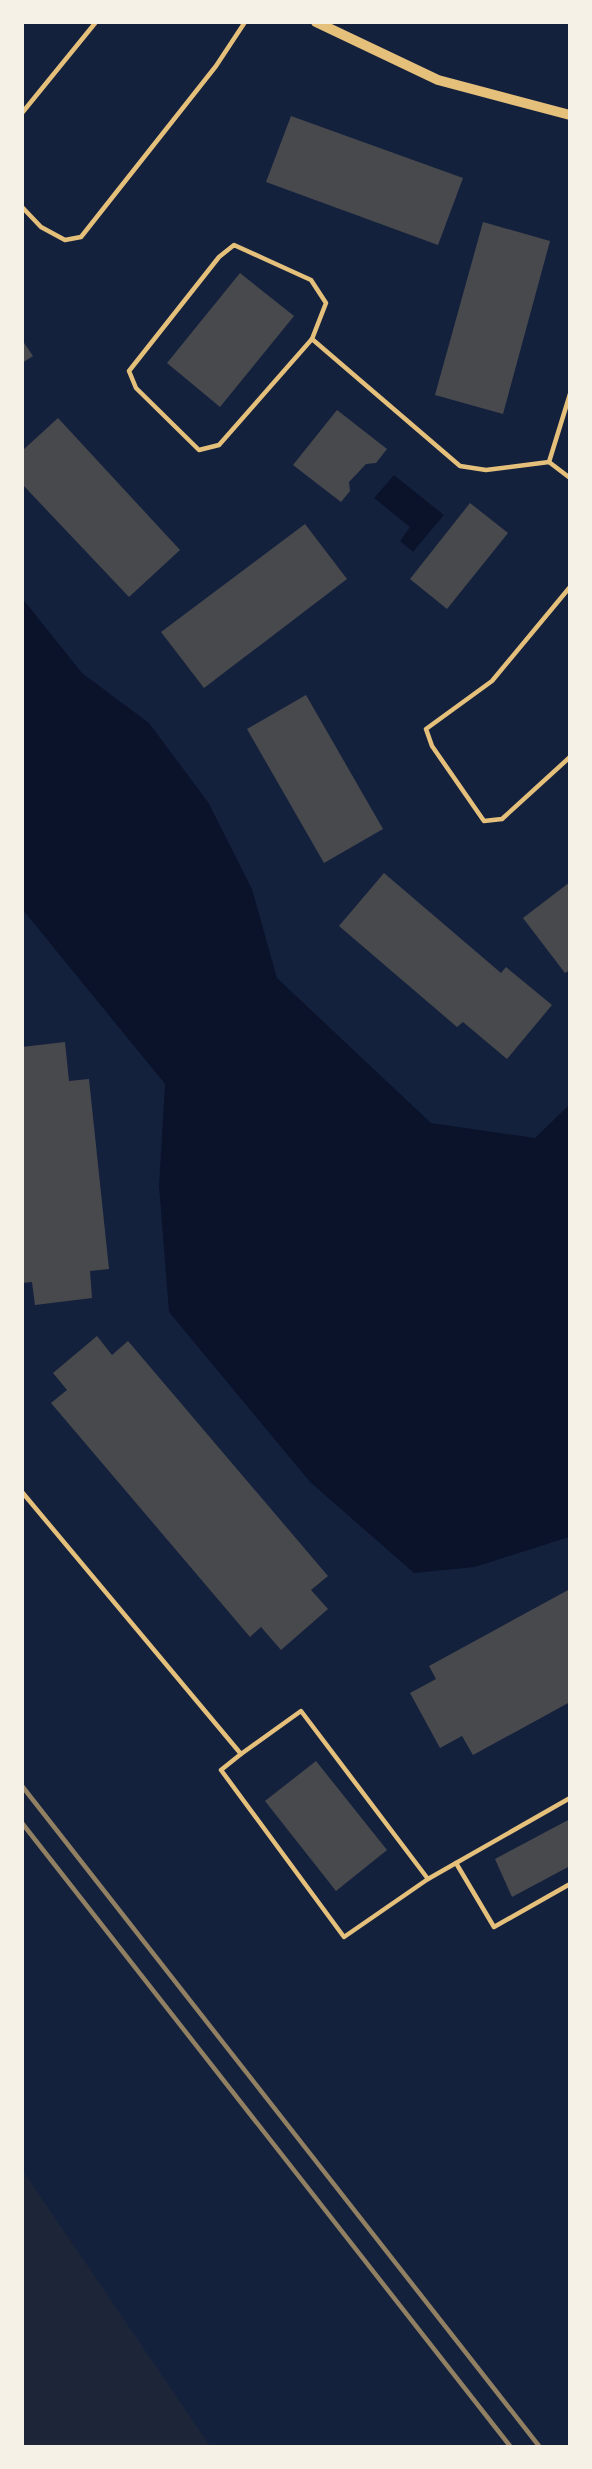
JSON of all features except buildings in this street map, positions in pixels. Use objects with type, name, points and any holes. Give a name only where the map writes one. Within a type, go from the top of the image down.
[{"type":"street","points":[[316,22],[438,80],[570,115]]},
{"type":"lane","points":[[22,113],[96,22]]},
{"type":"lane","points":[[22,207],[41,227],[65,240],[81,237],[216,66],[245,22]]},
{"type":"lane","points":[[234,245],[311,280],[326,303],[312,339],[219,445],[199,450],[136,388],[129,371],[219,257],[234,245]]},
{"type":"lane","points":[[312,339],[460,465],[486,470],[549,462],[570,478]]},
{"type":"lane","points":[[549,462],[570,394]]},
{"type":"lane","points":[[570,587],[492,681],[426,729],[432,746],[484,821],[502,819],[570,757]]},
{"type":"lane","points":[[22,1492],[241,1754]]},
{"type":"lane","points":[[428,1879],[301,1711],[221,1770],[344,1937],[428,1879],[570,1798]]},
{"type":"lane","points":[[456,1863],[494,1927],[570,1884]]},
{"type":"shaded area","points":[[394,475],[444,515],[413,552],[400,541],[410,527],[374,498]]},
{"type":"shaded area","points":[[22,598],[82,673],[149,723],[208,802],[252,889],[277,978],[431,1123],[535,1138],[569,1105],[569,1537],[475,1567],[414,1573],[310,1482],[169,1312],[159,1186],[165,1084],[23,910]]},
{"type":"shaded area","points":[[23,2171],[210,2446],[23,2446]]},
{"type":"railway","points":[[22,1786],[539,2446]]},
{"type":"railway","points":[[22,1823],[510,2446]]}]
